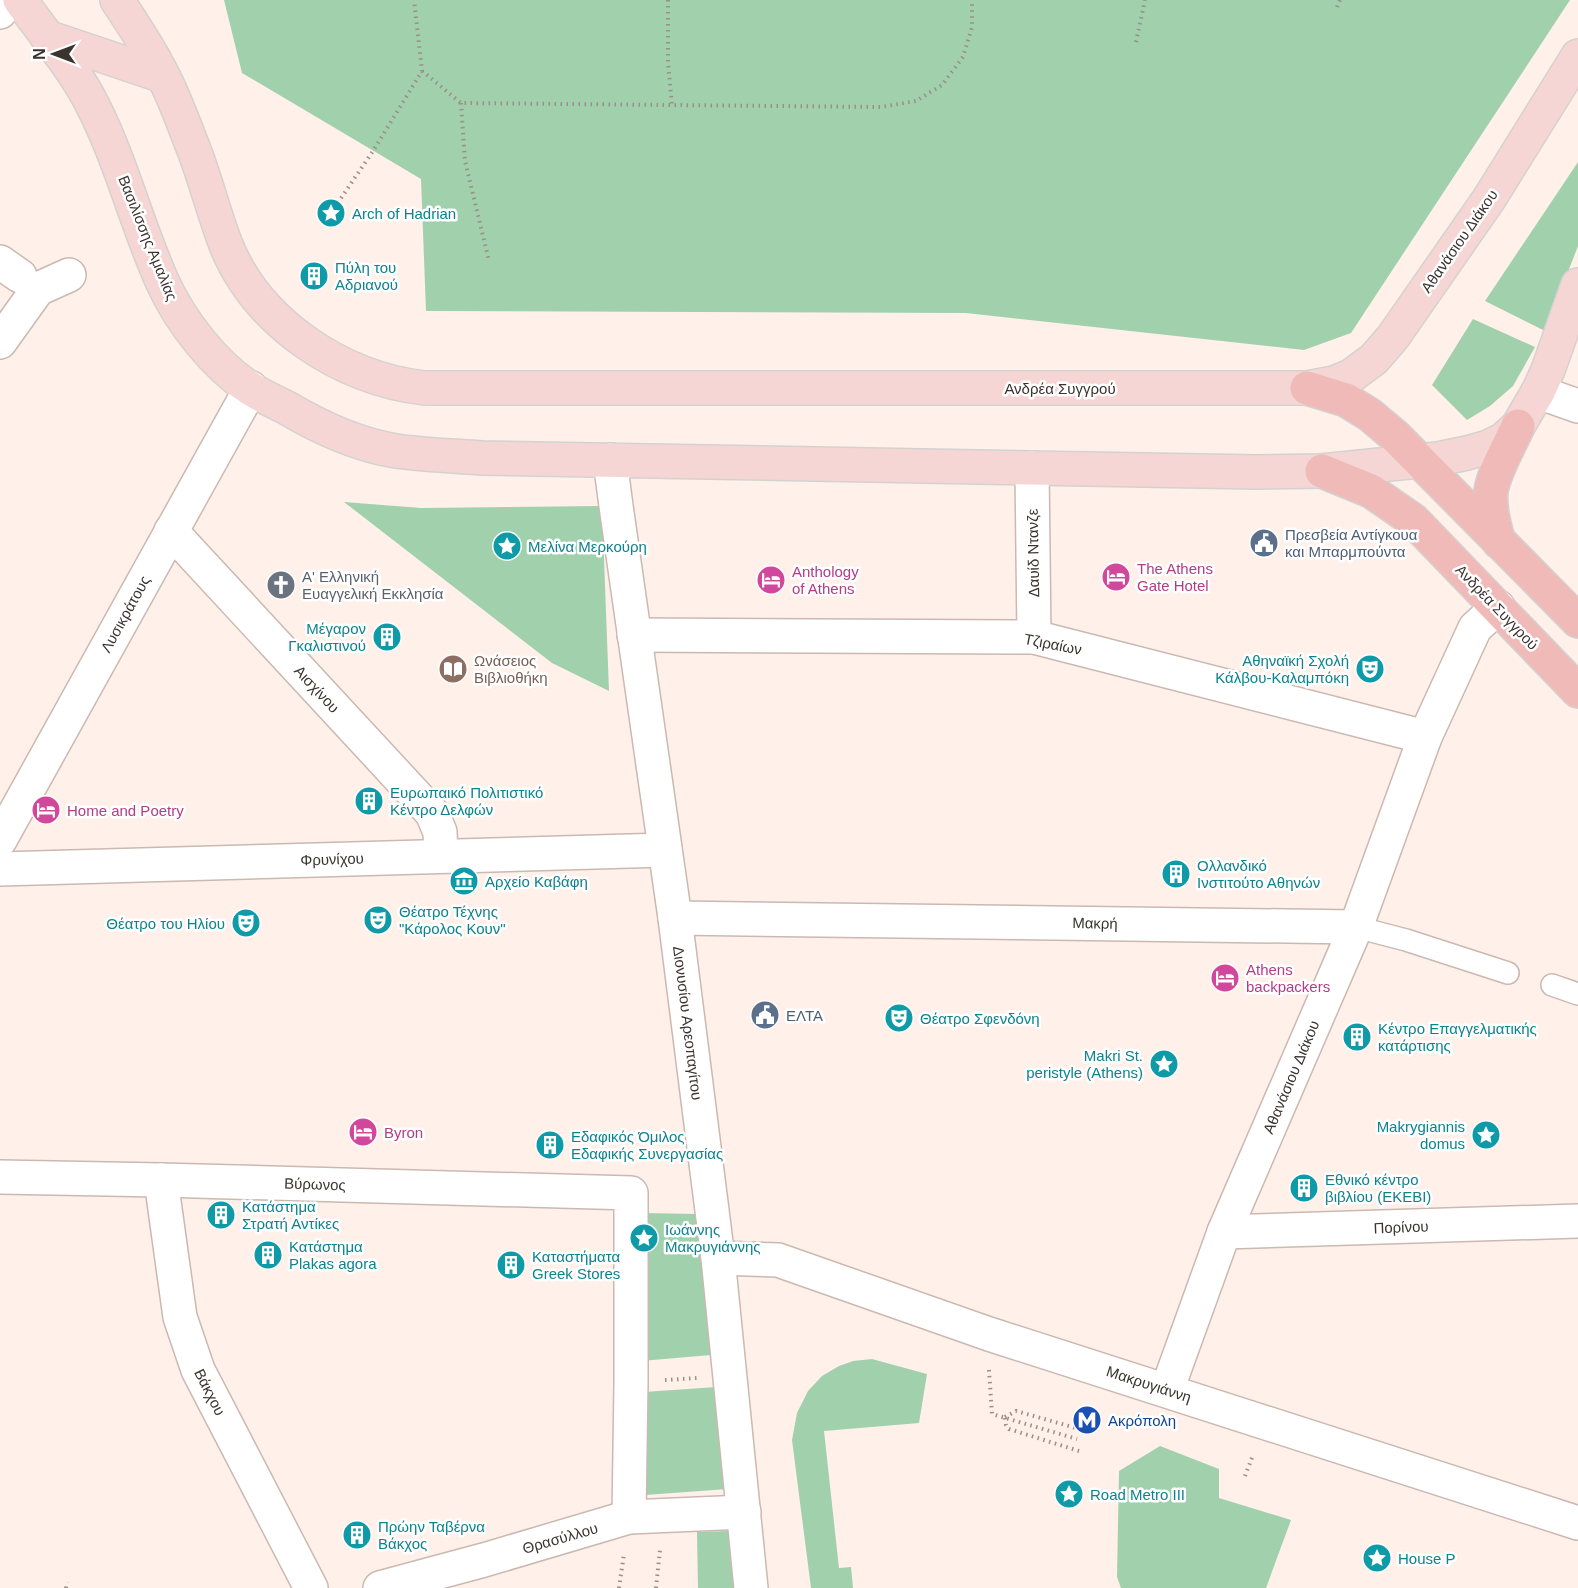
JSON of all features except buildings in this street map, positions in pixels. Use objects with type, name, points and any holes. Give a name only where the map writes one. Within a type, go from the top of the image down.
[{"type":"highway","name":"Ανδρέα Συγγρού","points":[[1307,388],[1346,400],[1370,415],[1395,436],[1578,621]]},
{"type":"highway","points":[[1498,542],[1493,524],[1491,492],[1494,479],[1518,426]]},
{"type":"highway","name":"Ανδρέα Συγγρού","points":[[1322,471],[1371,491],[1413,520],[1578,692]]},
{"type":"main road","name":"Βασιλίσσης Αμαλίας","points":[[20,0],[73,72],[94,108],[111,145],[163,282],[177,308],[192,331],[231,373],[251,388],[302,417],[357,440],[394,451],[482,458],[610,460]]},
{"type":"main road","points":[[117,0],[163,76]]},
{"type":"main road","points":[[47,37],[163,76]]},
{"type":"main road","name":"Αθανάσιου Διάκου","points":[[1307,388],[1334,383],[1351,376],[1374,359],[1393,337],[1489,199],[1578,56]]},
{"type":"main road","name":"Ανδρέα Συγγρού","points":[[163,76],[195,152],[227,246],[256,295],[283,324],[322,352],[381,380],[424,388],[1307,388]]},
{"type":"main road","points":[[1419,460],[1467,453],[1488,447],[1504,439],[1518,426],[1548,370],[1578,285]]},
{"type":"main road","name":"Ανδρέα Συγγρού","points":[[610,460],[1257,472],[1322,471],[1419,460]]},
{"type":"street","points":[[0,12],[10,0]]},
{"type":"street","points":[[0,342],[38,289],[69,275]]},
{"type":"street","name":"Λυσικράτους","points":[[0,840],[251,388]]},
{"type":"street","points":[[1538,392],[1578,406]]},
{"type":"street","name":"Διονυσίου Αρεοπαγίτου","points":[[610,460],[675,918],[718,1258],[751,1588]]},
{"type":"street","name":"Δαυίδ Ντανζε","points":[[1032,468],[1034,637]]},
{"type":"street","name":"Αισχίνου","points":[[171,531],[432,813],[440,832],[441,856]]},
{"type":"street","name":"Αθανάσιου Διάκου","points":[[1167,1390],[1224,1232],[1356,927],[1425,737],[1475,628],[1498,607]]},
{"type":"street","name":"Τζιραίων","points":[[634,635],[1034,637],[1425,737]]},
{"type":"street","name":"Φρυνίχου","points":[[0,869],[665,850]]},
{"type":"street","name":"Μακρή","points":[[675,918],[1356,927]]},
{"type":"street","name":"Βύρωνος","points":[[0,1177],[631,1193],[631,1383]]},
{"type":"street","name":"Βάκχου","points":[[161,1180],[180,1317],[198,1370],[311,1588]]},
{"type":"street","name":"Πορίνου","points":[[1224,1232],[1578,1219]]},
{"type":"street","name":"Μακρυγιάννη","points":[[718,1258],[778,1260],[989,1334],[1578,1523]]},
{"type":"street","points":[[628,1517],[631,1383]]},
{"type":"street","name":"Θρασύλλου","points":[[380,1588],[628,1517],[744,1512]]},
{"type":"lane","name":"Μακρή","points":[[1356,927],[1406,940],[1508,973]]},
{"type":"lane","points":[[1552,986],[1578,994]]},
{"type":"path","points":[[331,213],[373,151],[422,71],[414,0]]},
{"type":"path","points":[[668,0],[668,62],[672,105]]},
{"type":"path","points":[[422,71],[461,103],[881,107],[916,101],[942,85],[963,57],[972,27],[972,0]]},
{"type":"path","points":[[1136,42],[1145,0]]},
{"type":"path","points":[[1337,7],[1340,0]]},
{"type":"path","points":[[461,103],[465,161],[489,261]]},
{"type":"path","points":[[989,1334],[991,1413],[1077,1439]]},
{"type":"path","points":[[631,1383],[730,1375]]},
{"type":"path","points":[[1005,1418],[1016,1410],[1076,1428]]},
{"type":"path","points":[[1005,1418],[1009,1429],[1079,1451]]},
{"type":"path","points":[[656,1588],[660,1557]]},
{"type":"path","points":[[66,1588],[67,1582]]},
{"type":"green space","points":[[224,0],[1570,0],[1351,333],[1304,350],[966,313],[426,311],[421,179],[242,73]]},
{"type":"green space","points":[[1578,162],[1578,246],[1545,331],[1485,301]]},
{"type":"green space","points":[[1473,319],[1535,347],[1513,386],[1490,406],[1467,420],[1432,385]]},
{"type":"green space","points":[[344,502],[421,508],[602,506],[609,691],[552,663]]},
{"type":"green space","points":[[642,1213],[698,1214],[711,1355],[641,1361]]},
{"type":"green space","points":[[872,1359],[927,1374],[919,1423],[824,1431],[839,1568],[851,1567],[853,1588],[811,1588],[792,1440],[797,1413],[808,1391],[822,1376],[853,1361]]},
{"type":"green space","points":[[716,1387],[728,1489],[645,1495],[644,1392]]},
{"type":"green space","points":[[1160,1446],[1219,1469],[1219,1498],[1291,1520],[1266,1588],[1121,1588],[1117,1577],[1119,1471]]},
{"type":"green space","points":[[729,1531],[734,1588],[698,1588],[697,1532]]},
{"type":"place","name":"Arch of Hadrian","points":[[331,213]]},
{"type":"place","name":"Πύλη του Αδριανού","points":[[314,276]]},
{"type":"place","name":"Πρεσβεία Αντίγκουα και Μπαρμπούντα","points":[[1264,543]]},
{"type":"place","name":"Μελίνα Μερκούρη","points":[[507,546]]},
{"type":"place","name":"The Athens Gate Hotel","points":[[1116,577]]},
{"type":"place","name":"Anthology of Athens","points":[[771,580]]},
{"type":"place","name":"Α' Ελληνική Ευαγγελική Εκκλησία","points":[[281,585]]},
{"type":"place","name":"Μέγαρον Γκαλιστινού","points":[[387,637]]},
{"type":"place","name":"Ωνάσειος Βιβλιοθήκη","points":[[453,669]]},
{"type":"place","name":"Αθηναϊκή Σχολή Κάλβου-Καλαμπόκη","points":[[1370,669]]},
{"type":"place","name":"Ευρωπαικό Πολιτιστικό Κέντρο Δελφών","points":[[369,801]]},
{"type":"place","name":"Home and Poetry","points":[[46,810]]},
{"type":"place","name":"Ολλανδικό Ινστιτούτο Αθηνών","points":[[1176,874]]},
{"type":"place","name":"Αρχείο Καβάφη","points":[[464,881]]},
{"type":"place","name":"Θέατρο Τέχνης \"Κάρολος Κουν\"","points":[[378,920]]},
{"type":"place","name":"Θέατρο του Ηλίου","points":[[246,923]]},
{"type":"place","name":"Athens backpackers","points":[[1225,978]]},
{"type":"place","name":"ΕΛΤΑ","points":[[765,1015]]},
{"type":"place","name":"Θέατρο Σφενδόνη","points":[[899,1018]]},
{"type":"place","name":"Κέντρο Επαγγελματικής κατάρτισης","points":[[1357,1037]]},
{"type":"place","name":"Makri St. peristyle (Athens)","points":[[1164,1064]]},
{"type":"place","name":"Byron","points":[[363,1132]]},
{"type":"place","name":"Makrygiannis domus","points":[[1486,1135]]},
{"type":"place","name":"Εδαφικός Όμιλος Εδαφικής Συνεργασίας","points":[[550,1145]]},
{"type":"place","name":"Εθνικό κέντρο βιβλίου (ΕΚΕΒΙ)","points":[[1304,1188]]},
{"type":"place","name":"Κατάστημα Στρατή Αντίκες","points":[[221,1215]]},
{"type":"place","name":"Ιωάννης Μακρυγιάννης","points":[[644,1238]]},
{"type":"place","name":"Κατάστημα Plakas agora","points":[[268,1255]]},
{"type":"place","name":"Καταστήματα Greek Stores","points":[[511,1265]]},
{"type":"place","name":"Ακρόπολη","points":[[1087,1420]]},
{"type":"place","name":"Road Metro III","points":[[1069,1494]]},
{"type":"place","name":"Πρώην Ταβέρνα Βάκχος","points":[[357,1535]]},
{"type":"place","name":"House P","points":[[1377,1558]]}]
